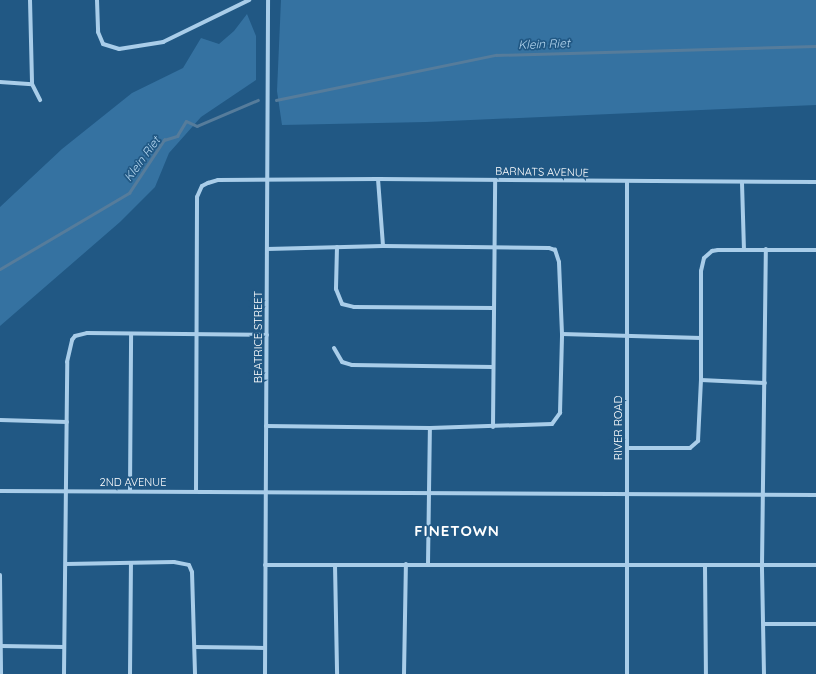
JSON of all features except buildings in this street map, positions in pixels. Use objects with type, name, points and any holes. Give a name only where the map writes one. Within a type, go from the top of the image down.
[{"type":"street","points":[[30,0],[32,84],[40,100]]},
{"type":"street","points":[[97,0],[98,32],[103,44],[119,49],[163,42],[249,0]]},
{"type":"street","name":"BEATRICE STREET","points":[[265,674],[268,0]]},
{"type":"street","points":[[0,82],[32,84]]},
{"type":"street","points":[[378,179],[383,246]]},
{"type":"street","name":"BARNATS AVENUE","points":[[195,335],[199,192],[208,183],[218,180],[267,181],[378,179],[742,183],[816,182]]},
{"type":"street","points":[[493,427],[495,181]]},
{"type":"street","name":"RIVER ROAD","points":[[627,182],[627,674]]},
{"type":"street","points":[[742,183],[744,249]]},
{"type":"street","points":[[337,246],[336,289],[342,304],[354,307],[494,308]]},
{"type":"street","points":[[266,426],[430,428],[545,426],[556,421],[560,407],[562,334],[560,272],[555,250],[495,247],[383,246],[267,249]]},
{"type":"street","points":[[627,448],[690,448],[696,444],[699,434],[701,380],[701,271],[704,258],[712,251],[744,249],[816,250]]},
{"type":"street","points":[[764,674],[762,565],[766,249]]},
{"type":"street","points":[[64,674],[67,362],[69,345],[75,336],[87,333],[131,335],[267,335]]},
{"type":"street","points":[[562,334],[701,338]]},
{"type":"street","points":[[130,491],[131,335]]},
{"type":"street","points":[[195,335],[196,491]]},
{"type":"street","points":[[334,348],[342,362],[352,365],[494,368]]},
{"type":"street","points":[[701,380],[765,383]]},
{"type":"street","points":[[0,420],[67,422]]},
{"type":"street","points":[[428,564],[430,428]]},
{"type":"street","name":"2ND AVENUE","points":[[0,491],[816,495]]},
{"type":"street","points":[[66,564],[184,562],[192,567],[195,674]]},
{"type":"street","points":[[130,674],[131,563]]},
{"type":"street","points":[[404,674],[406,564]]},
{"type":"street","points":[[265,565],[816,565]]},
{"type":"street","points":[[335,565],[337,674]]},
{"type":"street","points":[[705,566],[706,674]]},
{"type":"street","points":[[0,576],[1,674]]},
{"type":"street","points":[[764,624],[816,624]]},
{"type":"street","points":[[1,646],[64,647]]},
{"type":"street","points":[[195,647],[265,648]]},
{"type":"shaded area","points":[[281,0],[816,0],[816,105],[426,122],[282,125],[277,91]]},
{"type":"shaded area","points":[[247,14],[256,36],[256,80],[201,117],[169,153],[155,187],[120,222],[0,326],[0,207],[62,149],[132,93],[183,68],[201,38],[219,44],[234,31]]},
{"type":"waterway","name":"Klein Riet","points":[[276,100],[496,55],[816,46]]},
{"type":"waterway","name":"Klein Riet","points":[[0,269],[129,193],[164,140],[177,136],[186,121],[197,126],[258,100]]},
{"type":"district","name":"FINETOWN","points":[[457,531]]}]
